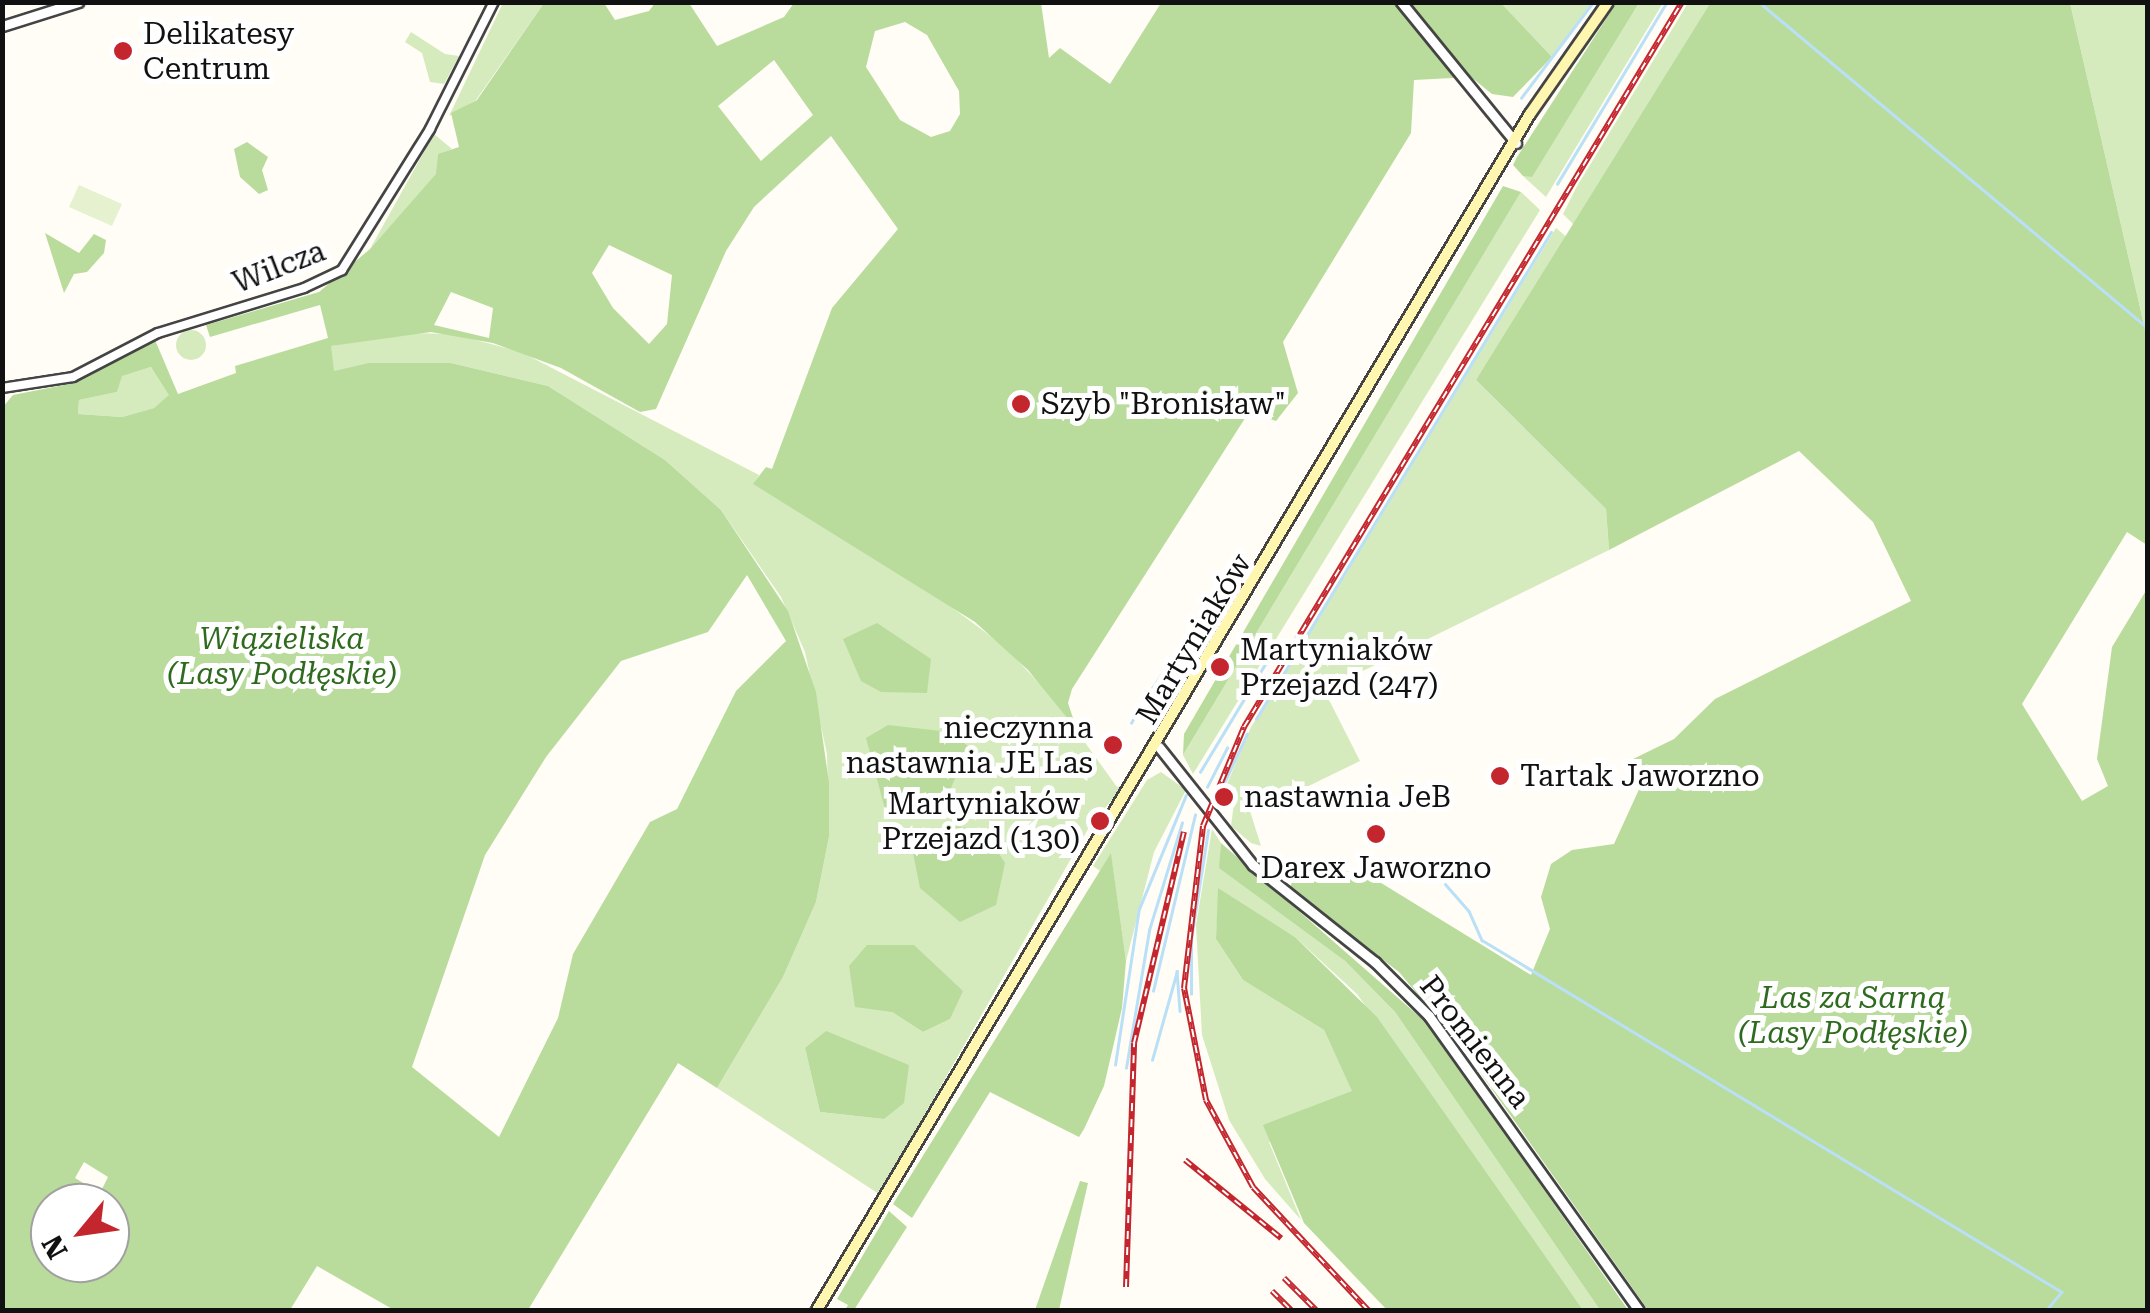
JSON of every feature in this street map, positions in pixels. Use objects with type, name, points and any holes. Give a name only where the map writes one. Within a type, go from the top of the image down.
[{"type":"main road","name":"Martyniaków","points":[[817,1310],[1159,747],[1516,143],[1608,2]]},
{"type":"street","points":[[2,26],[78,2]]},
{"type":"street","name":"Wilcza","points":[[2,388],[74,378],[158,333],[304,288],[342,270],[424,140],[494,2]]},
{"type":"street","points":[[1401,2],[1516,143]]},
{"type":"street","name":"Promienna","points":[[1159,747],[1253,865],[1374,962],[1430,1016],[1639,1310]]},
{"type":"green space","points":[[1617,2],[1639,3],[1532,177],[1523,176],[1513,165],[1517,157]]},
{"type":"green space","name":"Las za Sarną (Lasy Podłęskie)","points":[[1711,2],[2070,3],[2147,338],[2147,545],[2127,532],[2022,704],[2082,801],[2108,786],[2097,759],[2112,647],[2147,589],[2147,1310],[1648,1310],[1465,1051],[1399,972],[1290,889],[1293,877],[1360,870],[1531,975],[1550,929],[1541,897],[1551,864],[1572,850],[1614,844],[1641,785],[1629,761],[1674,739],[1715,699],[1911,601],[1873,522],[1799,451],[1609,550],[1606,509],[1476,380]]},
{"type":"green space","points":[[503,3],[544,3],[476,100],[449,116]]},
{"type":"green space","name":"Wiązieliska (Lasy Podłęskie)","points":[[544,3],[604,3],[615,20],[649,11],[655,3],[689,3],[717,46],[784,17],[794,3],[1041,3],[1049,58],[1060,48],[1110,84],[1161,3],[1501,3],[1552,57],[1513,97],[1492,94],[1471,77],[1414,80],[1411,133],[1283,342],[1298,393],[1276,421],[1249,412],[1072,689],[1068,703],[1077,730],[1028,670],[975,622],[753,484],[766,467],[772,469],[832,308],[898,229],[831,136],[754,207],[726,251],[656,409],[640,412],[561,368],[493,343],[431,332],[331,346],[334,371],[369,363],[451,363],[548,386],[665,460],[721,510],[788,611],[816,692],[829,783],[829,837],[816,902],[783,977],[717,1088],[678,1063],[528,1310],[394,1310],[317,1266],[290,1310],[3,1310],[2,408],[13,395],[69,384],[155,340],[178,394],[236,373],[235,366],[328,338],[320,305],[210,337],[206,325],[319,292],[370,249],[436,174],[438,154],[459,147],[451,113],[477,100]],"holes":[[[905,22],[927,35],[959,91],[960,114],[950,131],[931,137],[900,120],[866,67],[875,31]],[[774,60],[813,115],[761,161],[718,106]],[[609,245],[672,275],[667,324],[649,344],[613,308],[592,273]],[[451,292],[493,308],[489,338],[434,325]],[[151,367],[169,395],[154,408],[122,417],[78,414],[79,400],[117,392],[122,376]],[[747,575],[786,641],[736,691],[677,809],[650,822],[573,954],[558,1018],[499,1137],[412,1067],[485,855],[546,757],[621,661],[708,632]]]},
{"type":"green space","points":[[1501,3],[1593,3],[1552,57]]},
{"type":"green space","points":[[1639,3],[1663,3],[1546,197],[1523,176],[1532,176]]},
{"type":"green space","points":[[1688,3],[1711,3],[1575,226],[1563,214],[1576,188]]},
{"type":"green space","points":[[2070,3],[2147,3],[2147,338]]},
{"type":"green space","points":[[411,32],[445,54],[459,56],[444,84],[430,82],[422,53],[405,42]]},
{"type":"green space","points":[[434,134],[452,149],[438,155],[437,174],[370,249]]},
{"type":"green space","points":[[247,142],[268,157],[262,170],[268,190],[259,194],[240,177],[234,149]]},
{"type":"green space","points":[[79,185],[122,204],[112,226],[69,207]]},
{"type":"green space","points":[[1503,186],[1521,192],[1183,755],[1184,734]]},
{"type":"green space","points":[[1521,192],[1540,210],[1193,774],[1183,755]]},
{"type":"green space","points":[[1556,228],[1569,239],[1476,380],[1606,509],[1609,550],[1324,690],[1360,761],[1288,796],[1283,787],[1249,808],[1261,846],[1251,843],[1231,826],[1236,788],[1227,784],[1251,727]]},
{"type":"green space","points":[[45,233],[79,253],[94,234],[106,240],[104,253],[87,272],[74,274],[64,293]]},
{"type":"green space","points":[[191,330],[202,334],[206,345],[202,356],[191,360],[180,356],[176,345],[180,334]]},
{"type":"green space","points":[[407,333],[453,334],[521,352],[759,475],[754,484],[934,594],[1005,647],[1053,698],[1117,787],[1124,785],[1088,829],[879,1194],[717,1088],[783,977],[816,902],[829,837],[827,754],[805,652],[781,597],[721,510],[665,460],[548,386],[451,363],[3,520],[331,346]],"holes":[[[892,1012],[950,1019],[923,1032]],[[805,1048],[884,1119],[820,1112]]]},
{"type":"green space","points":[[151,367],[170,395],[154,408],[122,417],[78,414],[79,400],[117,392],[121,376]]},
{"type":"green space","points":[[877,623],[931,659],[927,693],[881,692],[861,681],[843,639]]},
{"type":"green space","points":[[888,725],[950,732],[968,746],[939,818],[908,819],[885,809],[866,738]]},
{"type":"green space","points":[[1161,772],[1186,790],[1154,852],[1126,961],[1111,855],[1100,871],[1093,866],[1147,780]]},
{"type":"green space","points":[[956,826],[984,831],[1005,863],[996,905],[960,922],[920,888],[913,853]]},
{"type":"green space","points":[[1212,829],[1221,843],[1220,868],[1345,961],[1395,1012],[1600,1310],[1583,1310],[1357,994],[1295,937],[1219,889],[1216,939],[1243,980],[1324,1030],[1353,1092],[1269,1142],[1301,1220],[1265,1179],[1229,1120],[1202,1035],[1196,925]]},
{"type":"green space","points":[[1221,843],[1429,1025],[1628,1310],[1600,1310],[1395,1012],[1345,961],[1219,868]]},
{"type":"green space","points":[[1111,853],[1126,961],[1122,1008],[1104,1086],[1084,1129],[1079,1137],[990,1092],[912,1218],[893,1204]]},
{"type":"green space","points":[[1218,888],[1295,937],[1377,1017],[1583,1310],[1387,1310],[1304,1223],[1263,1125],[1352,1091],[1324,1030],[1243,980],[1216,939]]},
{"type":"green space","points":[[867,945],[914,945],[963,991],[950,1019],[923,1032],[892,1012],[855,1007],[849,966]]},
{"type":"green space","points":[[826,1031],[909,1065],[904,1103],[884,1119],[820,1112],[805,1048]]},
{"type":"green space","points":[[1080,1181],[1088,1183],[1059,1310],[1035,1310]]},
{"type":"green space","points":[[889,1211],[907,1227],[854,1310],[845,1310],[848,1305],[837,1299]]},
{"type":"waterway","points":[[1521,98],[1593,2]]},
{"type":"waterway","points":[[1557,184],[1667,2]]},
{"type":"waterway","points":[[1759,2],[2148,328]]},
{"type":"waterway","points":[[1256,719],[1551,232]]},
{"type":"waterway","points":[[1146,697],[1216,596]]},
{"type":"waterway","points":[[1200,772],[1270,656]]},
{"type":"waterway","points":[[1131,723],[1140,707]]},
{"type":"waterway","points":[[1224,783],[1247,734]]},
{"type":"waterway","points":[[1207,787],[1227,748]]},
{"type":"waterway","points":[[1115,1065],[1139,909],[1186,795]]},
{"type":"waterway","points":[[1153,991],[1195,815]]},
{"type":"waterway","points":[[1126,1068],[1149,930],[1182,823]]},
{"type":"waterway","points":[[1191,994],[1191,939],[1208,830]]},
{"type":"waterway","points":[[1434,871],[1469,911],[1482,940],[2062,1292],[2047,1310]]},
{"type":"waterway","points":[[1152,1060],[1177,971],[1180,1011]]},
{"type":"railway","points":[[1368,1310],[1253,1187],[1206,1100],[1184,988],[1203,826],[1244,727],[1682,2]]},
{"type":"railway","points":[[1126,1287],[1134,1043],[1184,832]]},
{"type":"railway","points":[[1185,1160],[1281,1238]]},
{"type":"railway","points":[[1284,1278],[1316,1310]]},
{"type":"railway","points":[[1272,1291],[1291,1310]]},
{"type":"place","name":"Delikatesy Centrum","points":[[123,51]]},
{"type":"place","name":"Szyb \"Bronisław\"","points":[[1021,404]]},
{"type":"place","name":"Martyniaków Przejazd (247)","points":[[1220,667]]},
{"type":"place","name":"nieczynna nastawnia JE Las","points":[[1113,745]]},
{"type":"place","name":"Tartak Jaworzno","points":[[1500,776]]},
{"type":"place","name":"nastawnia JeB","points":[[1224,797]]},
{"type":"place","name":"Martyniaków Przejazd (130)","points":[[1100,821]]},
{"type":"place","name":"Darex Jaworzno","points":[[1376,834]]}]
